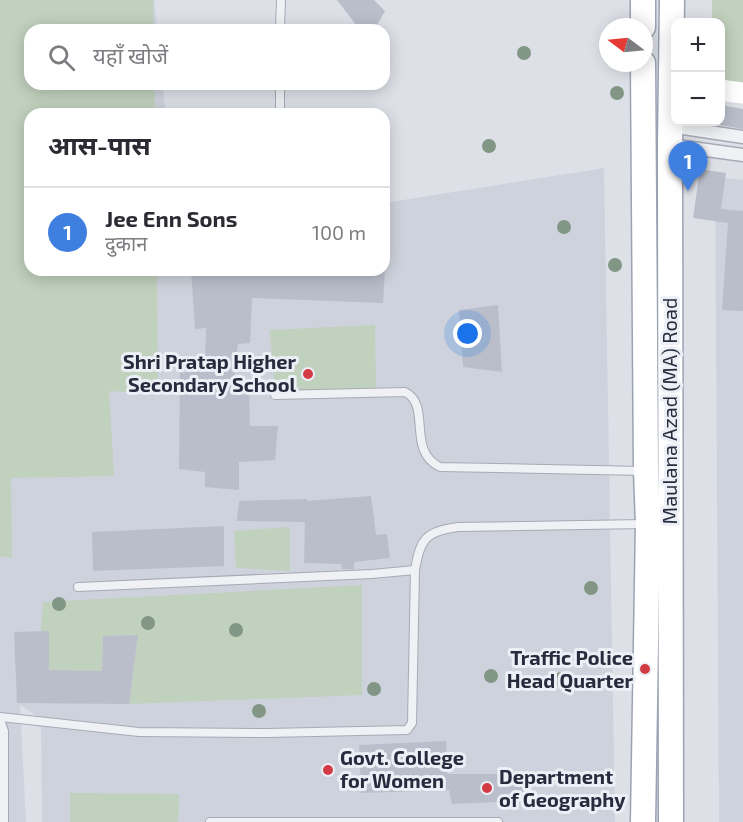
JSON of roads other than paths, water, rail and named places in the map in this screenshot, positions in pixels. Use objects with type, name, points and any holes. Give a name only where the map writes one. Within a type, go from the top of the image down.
[{"type":"main road","points":[[643,18],[644,0]]},
{"type":"main road","name":"Maulana Azad (MA) Road","points":[[672,0],[673,72]]},
{"type":"main road","name":"Maulana Azad (MA) Road","points":[[643,72],[648,524],[643,822]]},
{"type":"main road","points":[[725,91],[743,93]]},
{"type":"main road","name":"Maulana Azad (MA) Road","points":[[671,118],[671,822]]},
{"type":"street","points":[[670,136],[743,137]]},
{"type":"street","points":[[670,136],[743,155]]},
{"type":"lane","points":[[280,24],[281,0]]},
{"type":"lane","points":[[279,108],[280,90]]},
{"type":"lane","points":[[275,395],[405,392],[413,398],[417,408],[424,453],[428,459],[440,467],[646,471]]},
{"type":"lane","points":[[4,822],[4,732],[0,718],[139,732],[268,733],[407,730],[412,723],[415,570],[418,550],[425,538],[447,529],[648,524]]},
{"type":"lane","points":[[78,587],[372,574],[415,570]]},
{"type":"lane","points":[[210,822],[498,822]]},
{"type":"place","name":"Jee Enn Sons","points":[[688,191]]},
{"type":"place","name":"Shri Pratap Higher Secondary School","points":[[308,374]]},
{"type":"place","name":"Traffic Police Head Quarter","points":[[645,669]]},
{"type":"place","name":"Govt. College for Women","points":[[328,770]]},
{"type":"place","name":"Department of Geography","points":[[487,788]]}]
